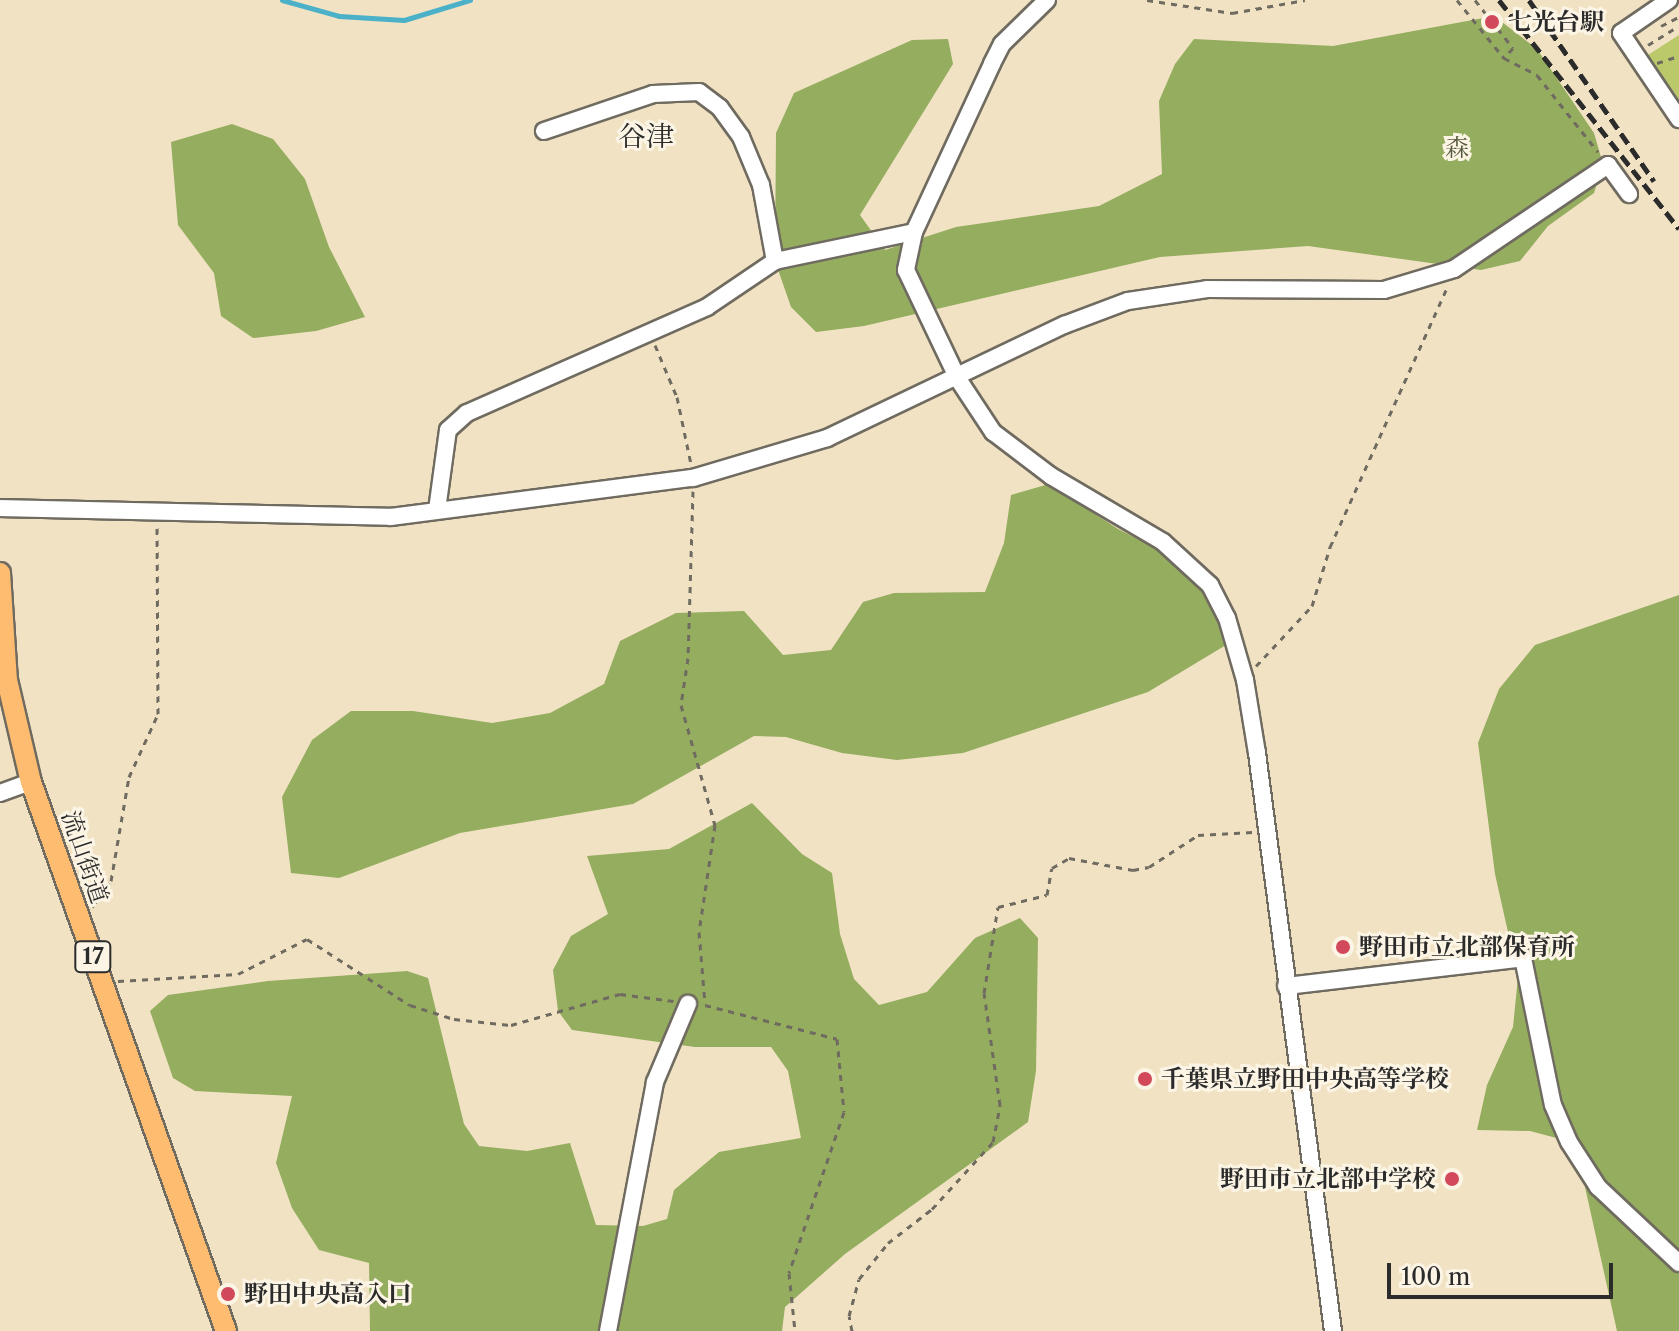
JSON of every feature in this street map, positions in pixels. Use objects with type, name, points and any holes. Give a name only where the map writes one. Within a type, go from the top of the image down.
[{"type":"main road","name":"流山街道","points":[[0,573],[7,680],[31,782],[226,1331]]},
{"type":"street","points":[[1047,0],[1002,44],[914,232],[907,253],[909,280],[958,379],[993,432],[1024,458],[1163,542],[1193,566],[1210,585],[1227,618],[1245,680],[1333,1331]]},
{"type":"street","points":[[1669,0],[1621,33],[1679,119]]},
{"type":"street","points":[[544,131],[653,94],[699,92],[720,108],[741,137],[761,185],[775,261]]},
{"type":"street","points":[[0,508],[338,519],[437,510],[693,478],[827,438],[958,379],[1064,325],[1128,301],[1166,292],[1247,287],[1384,290],[1454,269],[1608,165],[1629,194]]},
{"type":"street","points":[[437,510],[448,430],[456,421],[495,397],[591,363],[707,307],[775,261],[914,232]]},
{"type":"street","points":[[0,793],[31,782]]},
{"type":"street","points":[[1286,986],[1523,958],[1553,1105],[1569,1142],[1598,1187],[1679,1263]]},
{"type":"street","points":[[608,1331],[655,1082],[697,1004]]},
{"type":"path","points":[[1147,0],[1232,13],[1305,0]]},
{"type":"path","points":[[1457,0],[1504,58],[1537,75],[1608,165]]},
{"type":"path","points":[[1475,0],[1513,48],[1504,58]]},
{"type":"path","points":[[1651,31],[1679,17]]},
{"type":"path","points":[[1640,50],[1679,26]]},
{"type":"path","points":[[1245,680],[1292,622],[1312,606],[1336,533],[1425,346],[1454,269]]},
{"type":"path","points":[[650,333],[677,397],[693,478],[688,658],[681,705],[715,825],[699,932],[697,1004]]},
{"type":"path","points":[[81,924],[111,881],[129,777],[158,714],[157,514]]},
{"type":"path","points":[[852,1331],[849,1316],[859,1279],[888,1243],[932,1209],[993,1142],[1000,1105],[984,993],[998,907],[1047,895],[1052,868],[1069,858],[1133,870],[1149,867],[1198,835],[1266,833]]},
{"type":"path","points":[[103,984],[135,977],[238,974],[307,939],[410,1005],[454,1019],[511,1025],[620,994],[697,1004],[837,1039],[844,1112],[789,1273],[795,1331]]},
{"type":"green space","name":"森","points":[[1494,16],[1537,49],[1594,133],[1603,164],[1594,193],[1548,226],[1520,261],[1481,270],[1308,246],[1160,257],[864,326],[816,332],[791,307],[775,261],[776,133],[794,93],[912,40],[948,39],[953,64],[860,215],[885,250],[956,227],[1099,206],[1162,174],[1159,101],[1175,64],[1194,39],[1333,46]]},
{"type":"green space","points":[[1679,35],[1679,111],[1640,60]]},
{"type":"green space","points":[[232,124],[273,139],[305,179],[329,247],[365,317],[316,331],[253,338],[221,316],[214,273],[178,225],[171,142]]},
{"type":"green space","points":[[1049,484],[1118,529],[1201,571],[1217,589],[1226,645],[1148,692],[963,753],[897,760],[842,753],[786,737],[754,736],[633,804],[460,833],[339,878],[291,873],[282,797],[312,740],[351,711],[413,711],[492,723],[550,713],[604,684],[620,641],[676,613],[744,611],[783,655],[831,650],[863,602],[894,593],[985,592],[1004,543],[1011,495]]},
{"type":"green space","points":[[1679,595],[1679,1331],[1617,1331],[1581,1169],[1564,1140],[1530,1131],[1477,1130],[1487,1085],[1513,1027],[1518,977],[1495,874],[1478,743],[1499,689],[1535,645]]},
{"type":"green space","points":[[752,803],[802,854],[832,873],[840,934],[854,979],[879,1005],[927,992],[975,938],[1020,918],[1038,938],[1036,1071],[1028,1122],[845,1254],[785,1307],[782,1331],[370,1331],[369,1263],[319,1250],[292,1208],[276,1163],[292,1096],[195,1091],[173,1078],[150,1011],[168,995],[268,981],[407,971],[428,978],[464,1124],[479,1146],[527,1151],[570,1143],[596,1225],[643,1226],[667,1219],[674,1190],[719,1152],[801,1138],[788,1071],[771,1047],[695,1047],[572,1030],[558,1011],[553,970],[571,936],[608,914],[587,856],[669,849]]},
{"type":"waterway","points":[[282,0],[339,16],[404,20],[470,0]]},
{"type":"railway","points":[[1499,0],[1679,229]]},
{"type":"railway","points":[[1529,0],[1654,181]]},
{"type":"place","name":"七光台駅","points":[[1492,22]]},
{"type":"place","name":"野田市立北部保育所","points":[[1343,947]]},
{"type":"place","name":"千葉県立野田中央高等学校","points":[[1145,1079]]},
{"type":"place","name":"野田市立北部中学校","points":[[1452,1179]]},
{"type":"place","name":"野田中央高入口","points":[[228,1294]]},
{"type":"district","name":"谷津","points":[[646,136]]}]
